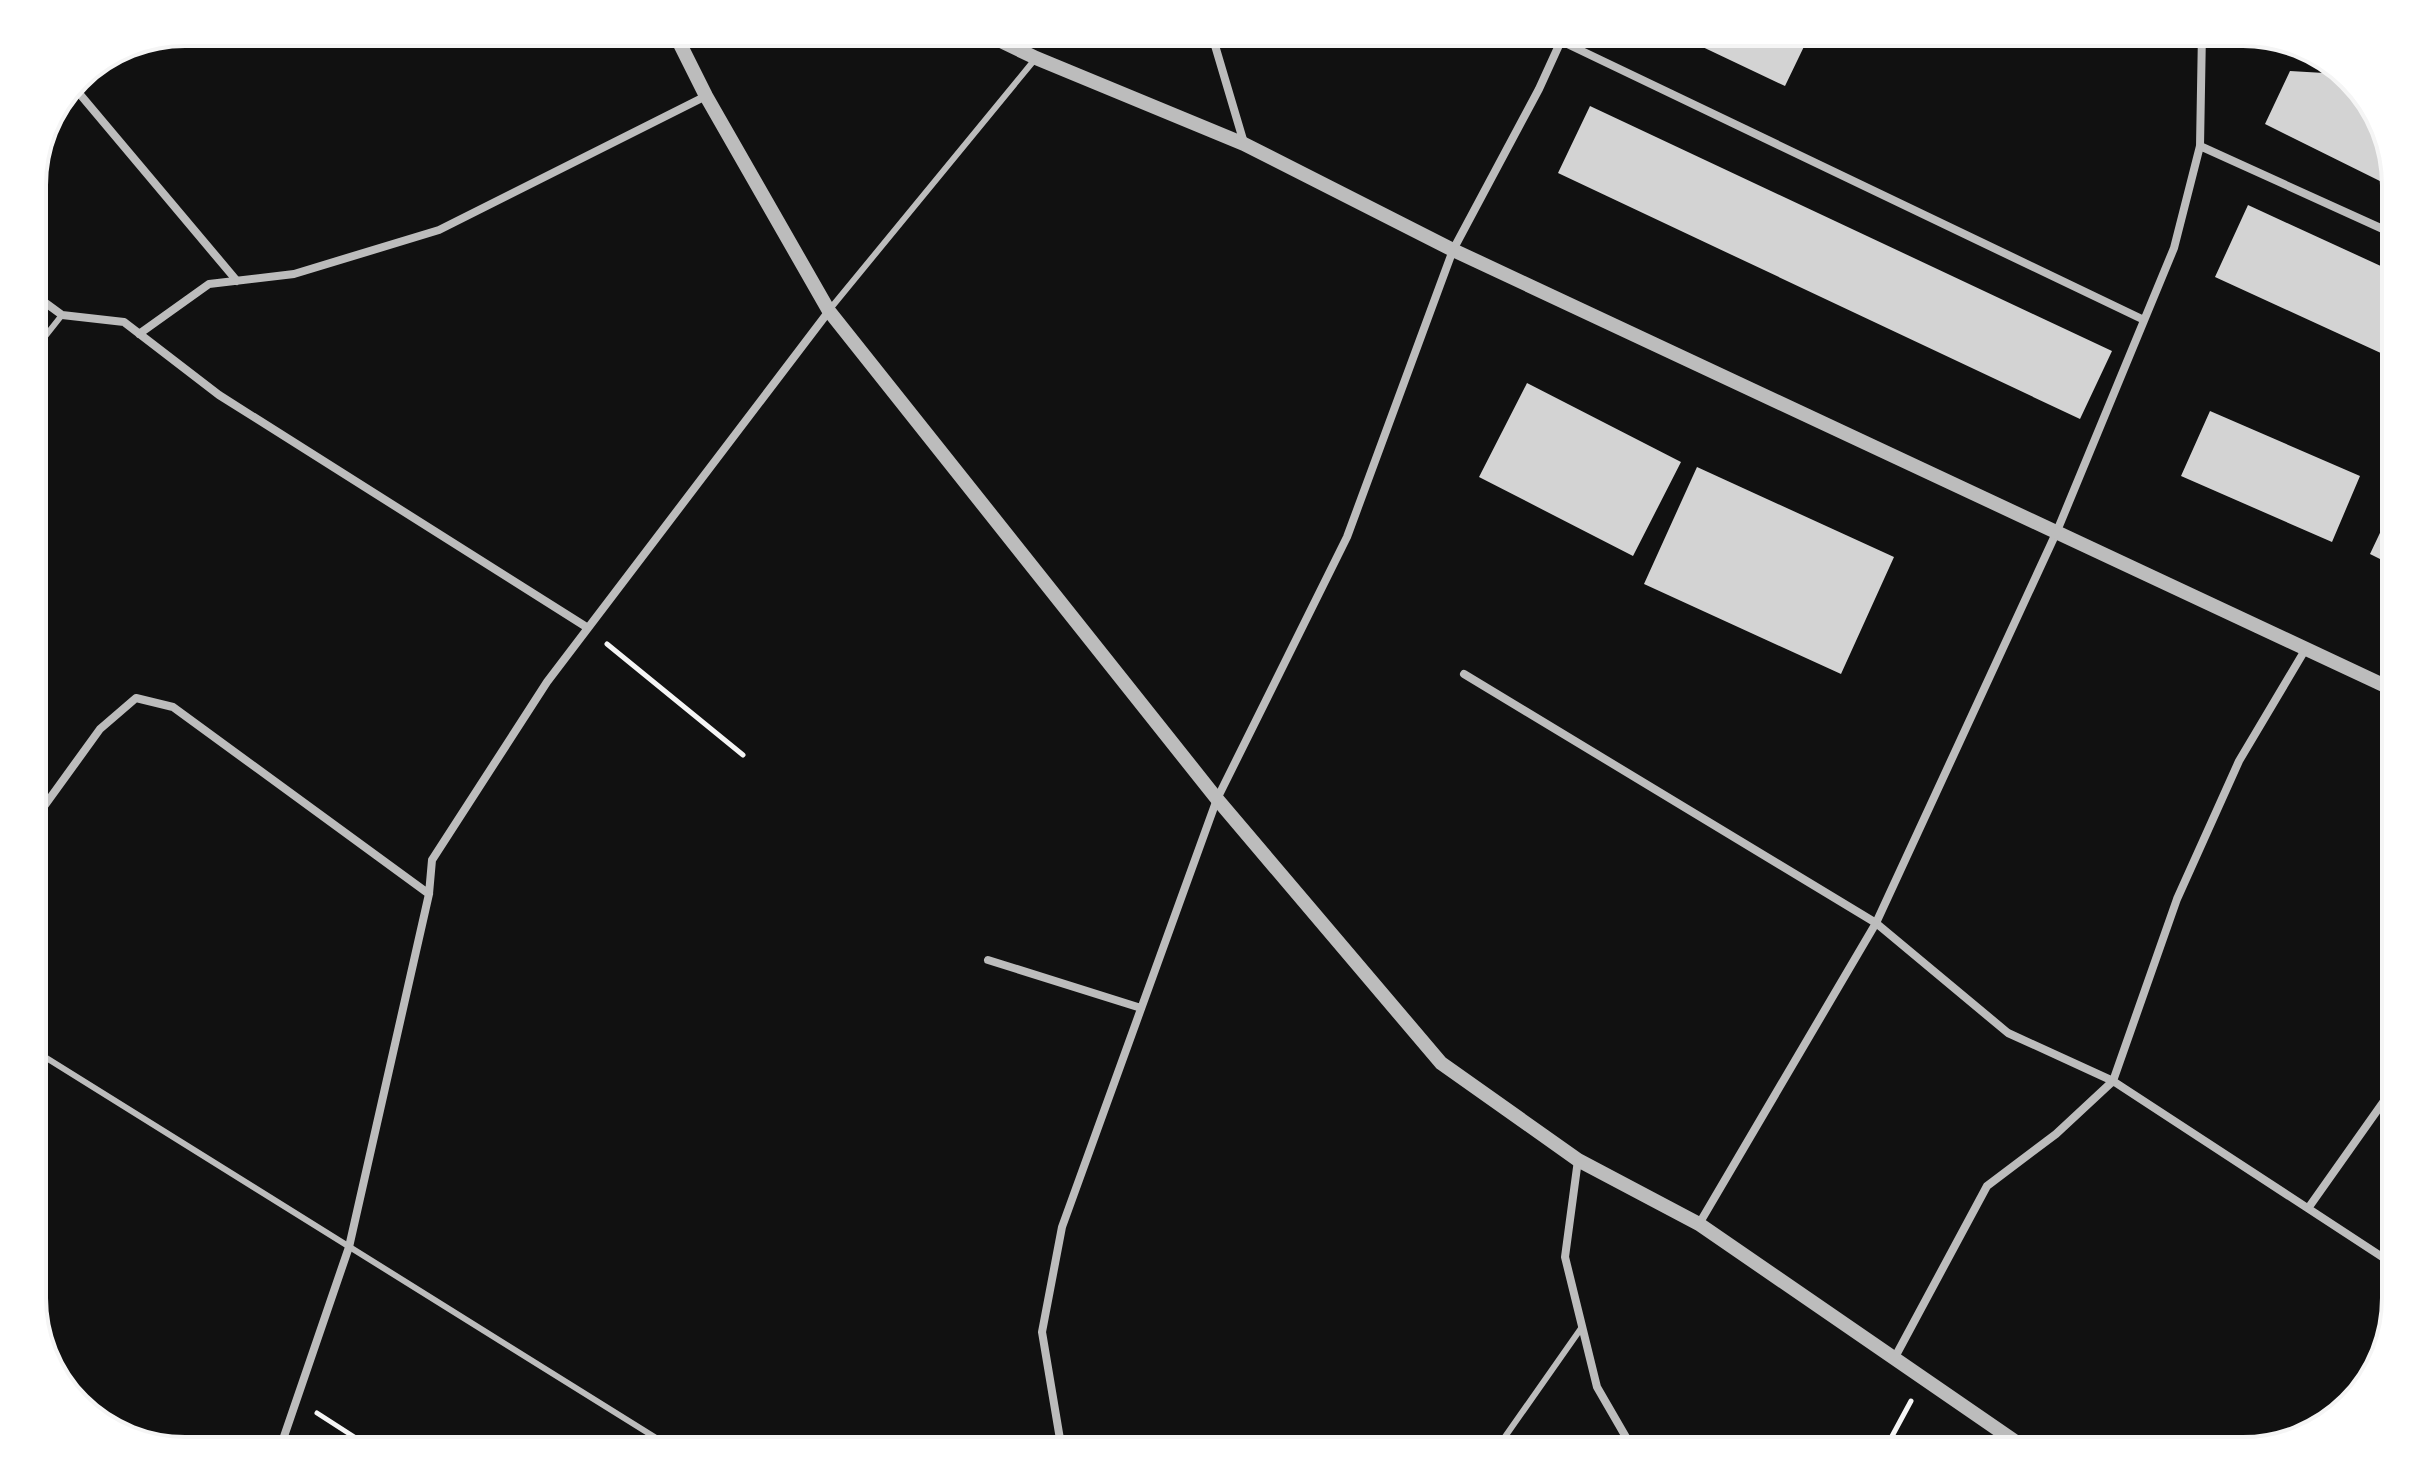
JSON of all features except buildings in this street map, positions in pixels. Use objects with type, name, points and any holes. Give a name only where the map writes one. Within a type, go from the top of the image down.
[{"type":"street","points":[[681,46],[706,96],[829,311],[1217,799],[1441,1063],[1578,1160],[1699,1224],[2008,1437]]},
{"type":"street","points":[[1011,46],[1244,144],[1453,250],[2382,685]]},
{"type":"street","points":[[1215,46],[1244,144]]},
{"type":"street","points":[[1060,1437],[1042,1332],[1062,1227],[1217,799],[1347,537],[1453,250],[1539,89],[1558,46]]},
{"type":"street","points":[[1583,46],[2144,320]]},
{"type":"street","points":[[1699,1224],[1876,923],[2057,531],[2174,248],[2200,146],[2202,46]]},
{"type":"street","points":[[80,95],[237,281]]},
{"type":"street","points":[[139,334],[209,284],[294,274],[439,230],[706,96]]},
{"type":"street","points":[[2200,146],[2382,229]]},
{"type":"street","points":[[46,303],[62,315],[124,322],[219,395],[588,628]]},
{"type":"street","points":[[284,1437],[349,1247],[429,894],[432,860],[547,682],[829,311]]},
{"type":"street","points":[[1894,1359],[1987,1186],[2056,1134],[2113,1081],[2177,899],[2239,761],[2305,650]]},
{"type":"street","points":[[1464,674],[1876,923],[2008,1033],[2113,1081],[2382,1257]]},
{"type":"street","points":[[46,804],[100,729],[136,698],[173,707],[429,894]]},
{"type":"street","points":[[988,960],[1141,1008]]},
{"type":"street","points":[[2309,1207],[2382,1104]]},
{"type":"street","points":[[1578,1160],[1565,1257],[1597,1387],[1626,1437]]},
{"type":"lane","points":[[829,311],[1036,58]]},
{"type":"lane","points":[[46,335],[62,315]]},
{"type":"lane","points":[[46,1058],[654,1437]]},
{"type":"lane","points":[[1505,1437],[1582,1327]]},
{"type":"path","points":[[588,628],[743,755]]},
{"type":"path","points":[[1891,1437],[1922,1379]]},
{"type":"path","points":[[296,1399],[354,1437]]}]
